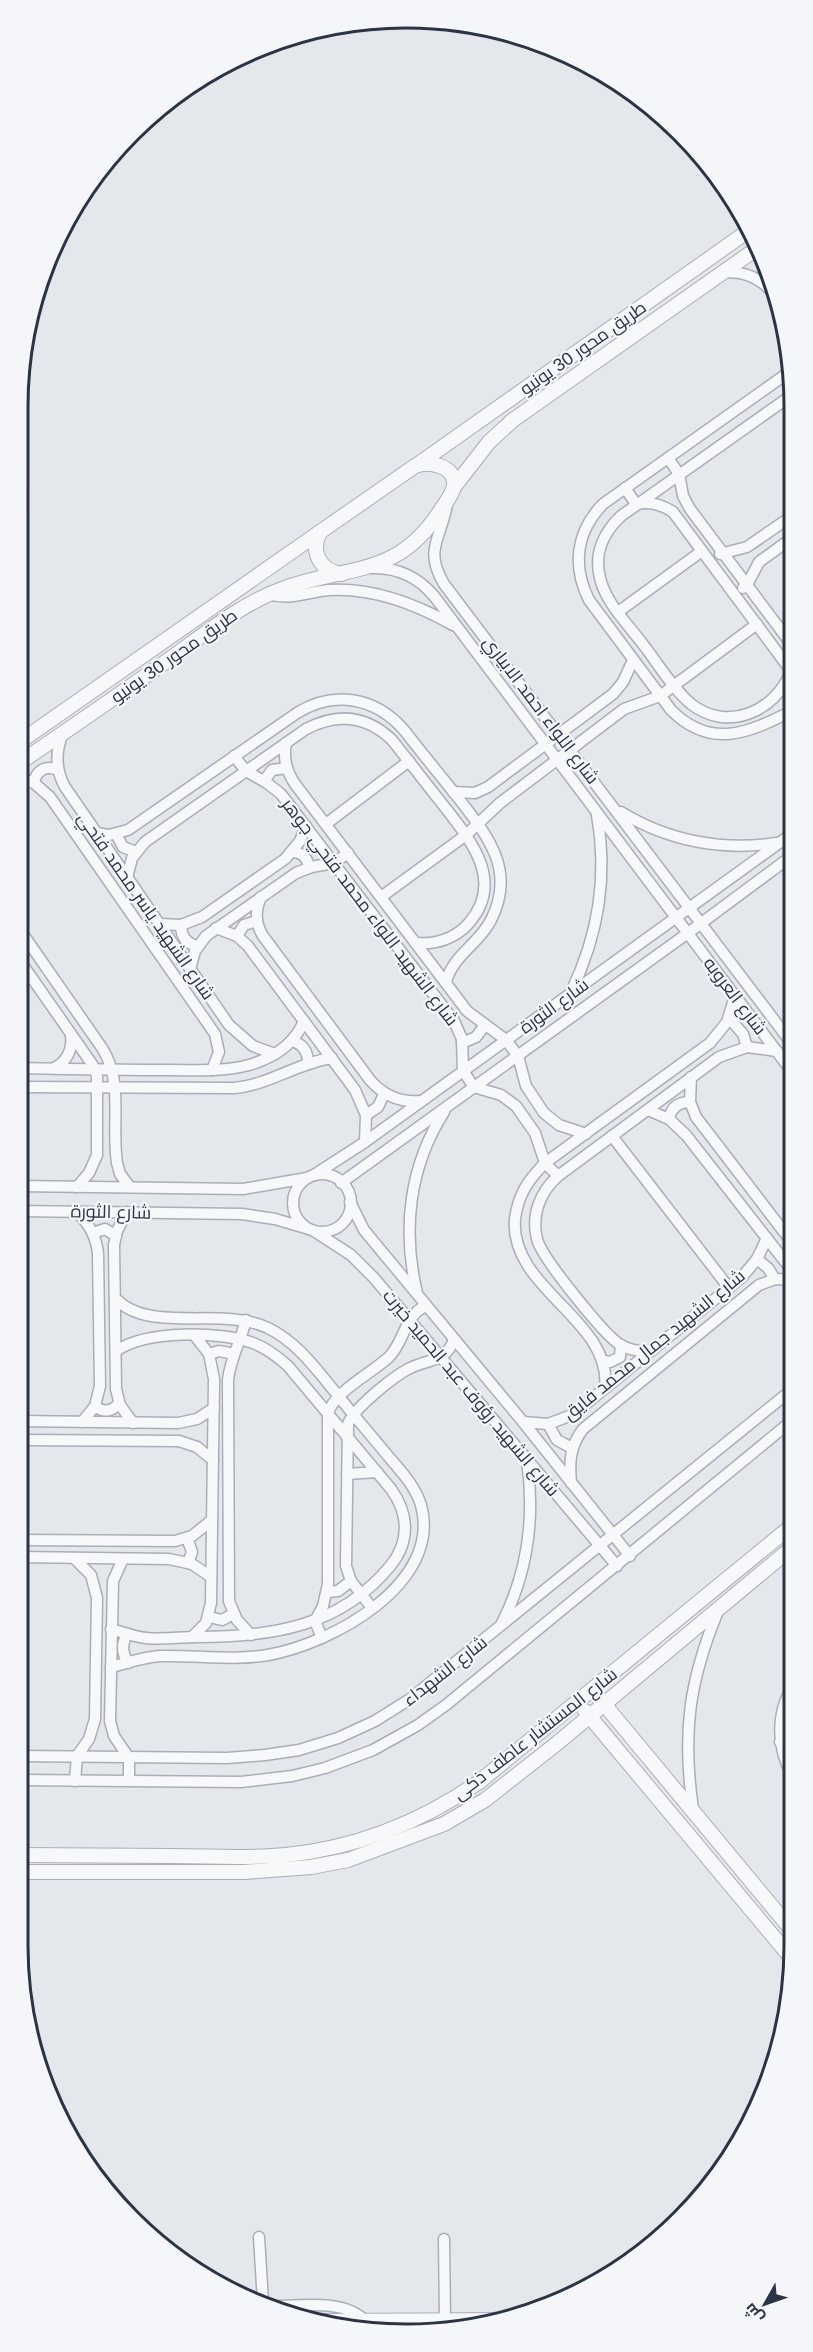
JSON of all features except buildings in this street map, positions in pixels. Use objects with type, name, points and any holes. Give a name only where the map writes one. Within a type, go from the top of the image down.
[{"type":"street","name":"طريق محور 30 يونيو","points":[[28,736],[743,234]]},
{"type":"street","name":"طريق محور 30 يونيو","points":[[28,757],[232,615],[269,594],[305,581],[369,568],[390,559],[418,539],[433,522],[454,487],[489,442],[513,420],[752,252]]},
{"type":"street","points":[[721,273],[740,273],[762,280]]},
{"type":"street","points":[[783,376],[625,488],[594,513],[587,524],[578,549],[578,563],[581,582],[589,600],[671,710],[686,723],[713,734],[747,732],[784,715]]},
{"type":"street","points":[[784,401],[636,504],[614,523],[603,541],[598,572],[604,592],[618,612],[685,698],[702,711],[723,717],[756,712],[772,701],[784,687]]},
{"type":"street","points":[[668,458],[679,474],[686,503],[784,633]]},
{"type":"street","points":[[415,466],[428,463],[440,466],[450,474],[454,487]]},
{"type":"street","points":[[625,488],[636,504]]},
{"type":"street","name":"شارع اللواء احمد الابياري","points":[[447,500],[446,511],[434,544],[434,556],[440,577],[691,908]]},
{"type":"street","points":[[636,504],[652,503],[667,508],[678,518],[784,661]]},
{"type":"street","points":[[710,561],[722,552],[737,551],[747,547],[784,522]]},
{"type":"street","points":[[320,532],[315,546],[319,560],[328,570],[342,574]]},
{"type":"street","points":[[735,594],[747,585],[759,562],[784,544]]},
{"type":"street","points":[[618,612],[702,551]]},
{"type":"street","name":"شارع اللواء احمد الابياري","points":[[369,568],[396,570],[421,583],[434,596],[676,918]]},
{"type":"street","points":[[269,594],[290,597],[341,590],[369,592],[424,610],[458,629]]},
{"type":"street","points":[[597,611],[610,601]]},
{"type":"street","points":[[381,897],[466,835],[500,802],[624,709],[660,696],[757,624]]},
{"type":"street","points":[[774,648],[784,644]]},
{"type":"street","points":[[453,792],[467,794],[482,790],[559,734],[613,694],[623,682],[633,660]]},
{"type":"street","points":[[96,833],[116,834],[128,830],[306,708],[325,700],[345,699],[366,702],[396,721],[487,834],[497,857],[501,881],[498,903],[485,930],[454,962],[446,982]]},
{"type":"street","points":[[127,878],[130,864],[136,852],[145,842],[296,736],[324,721],[344,718],[362,720],[385,734],[408,761],[466,835],[477,853],[484,874],[484,891],[471,921],[453,936],[439,942],[416,943]]},
{"type":"street","points":[[286,721],[296,736]]},
{"type":"street","points":[[34,783],[35,776],[44,768],[51,767],[58,770],[57,750],[63,733]]},
{"type":"street","name":"شارع الشهيد اللواء محمد فتحي جوهر","points":[[286,743],[287,768],[295,784],[467,1011],[506,1040],[518,1056]]},
{"type":"street","points":[[234,756],[246,771]]},
{"type":"street","points":[[326,824],[408,761]]},
{"type":"street","points":[[264,781],[273,770],[287,768]]},
{"type":"street","name":"شارع الشهيد ياسر محمد فتحي","points":[[58,770],[65,787],[96,833],[234,1031],[253,1046],[275,1054]]},
{"type":"street","points":[[423,780],[436,770]]},
{"type":"street","name":"شارع الشهيد اللواء محمد فتحي جوهر","points":[[246,771],[281,794],[454,1021],[462,1043],[463,1071]]},
{"type":"street","name":"شارع الشهيد ياسر محمد فتحي","points":[[28,781],[42,789],[56,805],[212,1028],[219,1046]]},
{"type":"street","points":[[615,808],[652,828],[692,841],[736,846],[779,843]]},
{"type":"street","points":[[569,995],[588,952],[598,908],[602,860],[596,812]]},
{"type":"street","points":[[159,924],[181,926],[202,917],[279,864],[292,852],[306,826]]},
{"type":"street","points":[[116,834],[123,847],[136,852]]},
{"type":"street","name":"شارع الثورة","points":[[28,1186],[243,1188],[311,1177],[365,1142],[784,839]]},
{"type":"street","points":[[292,852],[306,857],[309,868]]},
{"type":"street","points":[[190,969],[198,946],[216,928],[296,873],[334,863],[348,853]]},
{"type":"street","name":"شارع الثورة","points":[[341,1183],[784,862]]},
{"type":"street","points":[[261,897],[256,912],[263,936],[370,1080],[384,1094],[402,1101],[422,1101]]},
{"type":"street","name":"شارع العروبه","points":[[691,908],[784,1033]]},
{"type":"street","name":"شارع العروبه","points":[[676,918],[784,1061]]},
{"type":"street","points":[[237,936],[244,925],[257,921]]},
{"type":"street","points":[[181,926],[186,941],[198,946]]},
{"type":"street","points":[[216,928],[237,936],[248,946],[360,1098],[366,1115],[365,1142]]},
{"type":"street","points":[[29,944],[102,1048],[113,1070],[116,1157],[120,1173],[130,1187]]},
{"type":"street","points":[[28,972],[95,1070],[98,1088],[96,1155],[89,1173],[76,1187]]},
{"type":"street","points":[[605,1388],[604,1361],[594,1344],[535,1274],[520,1251],[515,1223],[519,1198],[531,1177],[544,1163],[710,1043],[729,1018],[735,996]]},
{"type":"street","points":[[729,1018],[743,1034],[747,1047]]},
{"type":"street","points":[[28,1068],[212,1070],[249,1065],[275,1054],[292,1041],[304,1021]]},
{"type":"street","points":[[462,1043],[476,1037],[485,1025]]},
{"type":"street","points":[[212,1070],[218,1058],[219,1046],[229,1041],[234,1031]]},
{"type":"street","points":[[53,1068],[67,1057],[71,1046],[71,1034]]},
{"type":"street","points":[[292,1041],[303,1047],[308,1063]]},
{"type":"street","points":[[651,1352],[621,1345],[609,1335],[549,1264],[539,1247],[535,1228],[537,1208],[545,1191],[558,1176],[719,1057],[747,1047],[777,1051]]},
{"type":"street","points":[[518,1056],[526,1086],[544,1113],[559,1125],[586,1134]]},
{"type":"street","points":[[28,1087],[240,1088],[263,1083],[308,1063],[332,1058]]},
{"type":"street","points":[[463,1071],[474,1087],[501,1095],[516,1106],[535,1133],[544,1163],[558,1176]]},
{"type":"street","points":[[692,1077],[690,1102],[701,1124],[784,1232]]},
{"type":"street","points":[[366,1115],[378,1107],[384,1094]]},
{"type":"street","points":[[669,1119],[673,1108],[684,1102],[690,1102]]},
{"type":"street","points":[[418,1296],[409,1247],[411,1198],[424,1150],[447,1107]]},
{"type":"street","points":[[648,1110],[669,1119],[686,1135],[784,1260]]},
{"type":"street","points":[[612,1136],[729,1287]]},
{"type":"street","points":[[329,1176],[341,1183],[346,1188],[350,1202],[348,1215],[340,1226],[328,1232],[303,1226],[295,1214],[293,1201],[297,1188],[311,1177],[329,1176]]},
{"type":"street","name":"شارع الشهيد رؤوف عبد الحميد خيرت","points":[[350,1202],[364,1230],[523,1422],[630,1556]]},
{"type":"street","name":"شارع الثورة","points":[[28,1212],[253,1215],[286,1221],[312,1230]]},
{"type":"street","points":[[76,1212],[86,1221],[93,1233],[98,1253],[100,1386],[94,1406],[82,1422]]},
{"type":"street","points":[[127,1212],[116,1236],[116,1389],[119,1403],[132,1423]]},
{"type":"street","points":[[93,1233],[105,1229],[116,1236]]},
{"type":"street","name":"شارع الشهيد رؤوف عبد الحميد خيرت","points":[[312,1230],[333,1242],[359,1262],[374,1278],[617,1566]]},
{"type":"street","name":"شارع الشهيد جمال محمد فايق","points":[[523,1422],[548,1424],[572,1415],[747,1272],[757,1259],[766,1238]]},
{"type":"street","points":[[757,1259],[768,1268],[775,1279]]},
{"type":"street","name":"شارع الشهيد جمال محمد فايق","points":[[572,1483],[569,1464],[572,1448],[583,1429],[753,1290],[775,1279],[784,1279]]},
{"type":"street","points":[[111,1667],[158,1656],[260,1656],[293,1649],[322,1638],[346,1626],[372,1608],[398,1584],[415,1561],[422,1540],[423,1519],[416,1492],[406,1478],[291,1342],[268,1328],[246,1320],[225,1317],[141,1315],[130,1311],[116,1299]]},
{"type":"street","points":[[315,1621],[327,1592],[328,1413],[332,1404],[339,1397],[394,1352],[409,1320],[417,1310],[426,1306]]},
{"type":"street","points":[[170,1317],[170,1336]]},
{"type":"street","points":[[246,1320],[228,1380],[229,1601],[233,1614],[251,1635]]},
{"type":"street","points":[[111,1629],[149,1639],[251,1635],[274,1632],[315,1621],[344,1605],[379,1578],[398,1555],[405,1533],[405,1521],[398,1499],[347,1435],[278,1357],[256,1344],[229,1336],[170,1336],[142,1339],[116,1351]]},
{"type":"street","points":[[192,1637],[209,1617],[214,1408],[213,1370],[209,1354],[195,1336]]},
{"type":"street","points":[[372,1608],[351,1581],[346,1566],[348,1424],[353,1413],[408,1369],[441,1357],[449,1349],[454,1339]]},
{"type":"street","points":[[604,1361],[615,1361],[620,1357],[621,1345]]},
{"type":"street","points":[[209,1354],[219,1351],[234,1354]]},
{"type":"street","name":"شارع الشهداء","points":[[28,1756],[226,1758],[266,1755],[298,1750],[338,1738],[375,1721],[410,1699],[784,1396]]},
{"type":"street","points":[[94,1406],[106,1411],[113,1409],[119,1403]]},
{"type":"street","points":[[28,1421],[185,1423],[203,1416],[214,1408]]},
{"type":"street","points":[[185,1423],[187,1433],[185,1443]]},
{"type":"street","points":[[548,1424],[556,1440],[572,1448]]},
{"type":"street","name":"شارع الشهداء","points":[[28,1780],[241,1782],[275,1779],[325,1768],[373,1750],[432,1716],[630,1556],[784,1427]]},
{"type":"street","points":[[28,1440],[185,1443],[197,1448],[213,1460]]},
{"type":"street","points":[[499,1628],[517,1588],[528,1546],[531,1494],[527,1460]]},
{"type":"street","points":[[347,1473],[377,1472]]},
{"type":"street","points":[[28,1540],[166,1542],[187,1538],[212,1520]]},
{"type":"street","name":"شارع المستشار عاطف ذكى","points":[[28,1855],[264,1856],[307,1852],[348,1844],[407,1823],[444,1805],[480,1782],[784,1532]]},
{"type":"street","points":[[187,1538],[192,1552],[188,1563]]},
{"type":"street","name":"شارع المستشار عاطف ذكى","points":[[28,1872],[244,1872],[311,1867],[348,1860],[444,1824],[485,1800],[555,1745],[784,1555]]},
{"type":"street","points":[[28,1557],[169,1559],[188,1563],[211,1577]]},
{"type":"street","points":[[74,1558],[87,1568],[94,1582],[97,1599],[95,1719],[89,1739],[77,1756],[75,1781]]},
{"type":"street","points":[[123,1559],[113,1581],[111,1728],[129,1758],[129,1781]]},
{"type":"street","points":[[94,1582],[104,1578],[113,1581]]},
{"type":"street","points":[[327,1592],[343,1588],[351,1581]]},
{"type":"street","points":[[693,1809],[688,1776],[689,1708],[696,1674],[719,1610]]},
{"type":"street","points":[[209,1617],[222,1620],[233,1614]]},
{"type":"street","points":[[315,1621],[322,1638]]},
{"type":"street","points":[[128,1634],[123,1646],[128,1663]]},
{"type":"street","points":[[615,1672],[626,1687]]},
{"type":"street","points":[[593,1690],[784,1921]]},
{"type":"street","points":[[578,1702],[784,1949]]},
{"type":"street","points":[[784,1708],[780,1742],[784,1757]]},
{"type":"street","points":[[543,1731],[555,1745]]},
{"type":"street","points":[[619,1750],[633,1738]]},
{"type":"street","points":[[259,2237],[263,2295]]},
{"type":"street","points":[[444,2239],[445,2320]]},
{"type":"street","points":[[295,2306],[344,2307],[359,2314],[365,2321]]},
{"type":"street","points":[[365,2321],[456,2320]]}]
